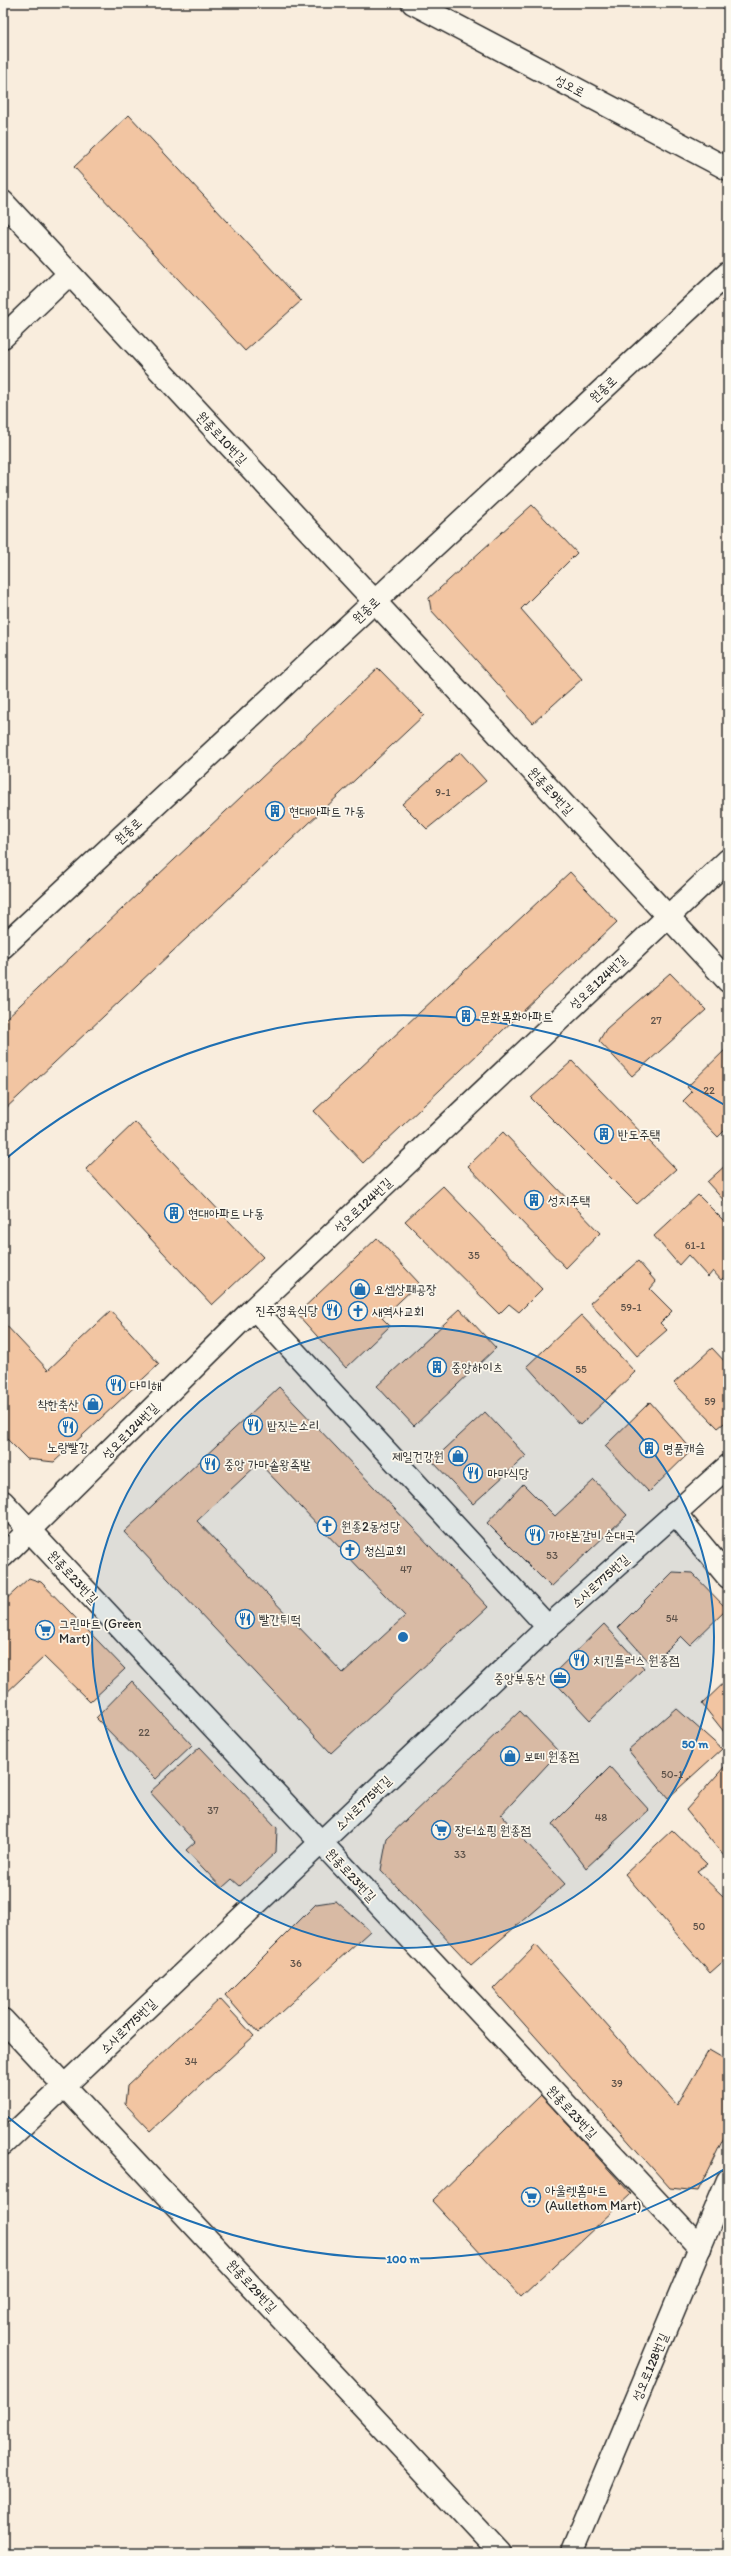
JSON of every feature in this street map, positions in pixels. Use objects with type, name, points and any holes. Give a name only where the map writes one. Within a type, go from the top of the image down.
[{"type":"street","name":"성오로","points":[[413,3],[728,169]]},
{"type":"street","name":"원종로10번길","points":[[3,202],[374,602]]},
{"type":"street","name":"원종로","points":[[3,947],[728,273]]},
{"type":"street","points":[[3,337],[69,274]]},
{"type":"street","name":"원종로9번길","points":[[374,602],[728,981]]},
{"type":"street","name":"성오로124번길","points":[[3,1556],[254,1308],[728,860]]},
{"type":"street","points":[[254,1308],[548,1627]]},
{"type":"street","name":"소사로775번길","points":[[3,2144],[66,2086],[548,1627],[728,1466]]},
{"type":"street","name":"원종로23번길","points":[[3,1502],[700,2248]]},
{"type":"street","points":[[675,1514],[728,1577]]},
{"type":"street","name":"원종로29번길","points":[[3,2020],[500,2553]]},
{"type":"street","name":"성오로128번길","points":[[572,2553],[728,2180]]},
{"type":"building","points":[[129,115],[301,301],[245,351],[74,167]]},
{"type":"building","points":[[532,505],[577,553],[521,609],[582,679],[533,723],[431,610],[429,598]]},
{"type":"building","name":"현대아파트 가동","points":[[378,668],[424,715],[3,1111],[3,1021]]},
{"type":"building","points":[[460,752],[486,781],[427,829],[402,804]]},
{"type":"building","name":"문화목화아파트","points":[[570,872],[617,922],[363,1163],[314,1111]]},
{"type":"building","points":[[670,973],[706,1010],[632,1076],[599,1041],[606,1029]]},
{"type":"building","points":[[728,1047],[728,1127],[718,1137],[683,1101],[692,1092],[687,1087]]},
{"type":"building","name":"반도주택","points":[[572,1061],[676,1169],[637,1204],[531,1098]]},
{"type":"building","name":"현대아파트 나동","points":[[135,1122],[263,1257],[212,1305],[86,1169]]},
{"type":"building","name":"성지주택","points":[[503,1132],[600,1233],[566,1268],[468,1166]]},
{"type":"building","points":[[728,1163],[728,1205],[707,1182]]},
{"type":"building","points":[[443,1186],[542,1289],[519,1312],[509,1304],[499,1314],[405,1221]]},
{"type":"building","points":[[698,1195],[728,1225],[728,1273],[721,1280],[713,1271],[708,1277],[688,1255],[679,1265],[654,1236]]},
{"type":"building","points":[[377,1238],[419,1283],[382,1318],[390,1326],[346,1368],[297,1314]]},
{"type":"building","points":[[638,1261],[656,1282],[650,1289],[672,1311],[660,1323],[667,1330],[637,1356],[590,1303]]},
{"type":"building","name":"중앙하이츠","points":[[460,1309],[496,1348],[414,1426],[377,1386]]},
{"type":"building","points":[[111,1311],[159,1364],[54,1462],[27,1459],[3,1435],[3,1322],[48,1370]]},
{"type":"building","points":[[581,1315],[635,1372],[580,1425],[527,1366]]},
{"type":"building","points":[[712,1348],[728,1365],[728,1420],[718,1428],[674,1383]]},
{"type":"building","points":[[279,1387],[488,1607],[331,1753],[124,1532]],"holes":[[[259,1463],[405,1616],[343,1673],[197,1521]]]},
{"type":"building","name":"명품캐슬","points":[[650,1402],[692,1450],[649,1492],[605,1446]]},
{"type":"building","points":[[485,1412],[526,1456],[473,1504],[432,1461]]},
{"type":"building","points":[[594,1480],[627,1515],[551,1587],[487,1523],[523,1484],[555,1516]]},
{"type":"building","points":[[673,1572],[692,1573],[727,1609],[690,1645],[681,1636],[652,1665],[618,1627]]},
{"type":"building","name":"그린마트 (Green Mart)","points":[[29,1578],[41,1582],[125,1669],[90,1702],[44,1657],[3,1696],[3,1602]]},
{"type":"building","points":[[604,1624],[644,1668],[590,1720],[550,1677]]},
{"type":"building","points":[[728,1679],[728,1737],[702,1704]]},
{"type":"building","points":[[132,1681],[192,1745],[156,1779],[96,1718]]},
{"type":"building","points":[[676,1708],[722,1749],[668,1798],[628,1750]]},
{"type":"building","points":[[520,1711],[559,1752],[501,1815],[565,1884],[471,1965],[381,1870],[387,1838]]},
{"type":"building","points":[[200,1747],[277,1828],[276,1852],[240,1886],[232,1879],[222,1888],[186,1850],[195,1842],[150,1792]]},
{"type":"building","points":[[725,1766],[728,1769],[728,1861],[686,1810]]},
{"type":"building","points":[[610,1767],[649,1810],[586,1868],[553,1824]]},
{"type":"building","points":[[672,1830],[707,1864],[697,1871],[723,1896],[728,1890],[728,1957],[710,1973],[625,1874]]},
{"type":"building","points":[[336,1901],[370,1931],[258,2033],[225,1995],[316,1904]]},
{"type":"building","points":[[536,1945],[677,2105],[709,2050],[728,2061],[728,2129],[698,2191],[670,2188],[493,1989]]},
{"type":"building","points":[[220,1999],[254,2036],[151,2131],[125,2104],[127,2086]]},
{"type":"building","name":"아울렛홈마트 (Aullethom Mart)","points":[[541,2095],[631,2194],[521,2297],[432,2201]]},
{"type":"place","name":"현대아파트 가동","points":[[275,811]]},
{"type":"place","name":"문화목화아파트","points":[[466,1016]]},
{"type":"place","name":"반도주택","points":[[604,1134]]},
{"type":"place","name":"성지주택","points":[[534,1200]]},
{"type":"place","name":"현대아파트 나동","points":[[174,1213]]},
{"type":"place","name":"요셉상패공장","points":[[360,1289]]},
{"type":"place","name":"진주정육식당","points":[[332,1310]]},
{"type":"place","name":"새역사교회","points":[[358,1311]]},
{"type":"place","name":"중앙하이츠","points":[[437,1367]]},
{"type":"place","name":"다미해","points":[[116,1385]]},
{"type":"place","name":"착한축산","points":[[93,1404]]},
{"type":"place","name":"밥짓는소리","points":[[253,1425]]},
{"type":"place","name":"노랑빨강","points":[[68,1427]]},
{"type":"place","name":"명품캐슬","points":[[649,1448]]},
{"type":"place","name":"제일건강원","points":[[458,1456]]},
{"type":"place","name":"중앙 가마솥왕족발","points":[[210,1464]]},
{"type":"place","name":"마마식당","points":[[473,1473]]},
{"type":"place","name":"원종2동성당","points":[[327,1526]]},
{"type":"place","name":"가야본갈비 순대국","points":[[535,1535]]},
{"type":"place","name":"청심교회","points":[[350,1550]]},
{"type":"place","name":"빨간튀떡","points":[[245,1619]]},
{"type":"place","name":"그린마트 (Green Mart)","points":[[45,1630]]},
{"type":"place","name":"치킨플러스 원종점","points":[[579,1660]]},
{"type":"place","name":"중앙부동산","points":[[560,1678]]},
{"type":"place","name":"보떼 원종점","points":[[510,1756]]},
{"type":"place","name":"장터쇼핑 원종점","points":[[441,1830]]},
{"type":"place","name":"아울렛홈마트 (Aullethom Mart)","points":[[531,2197]]}]
